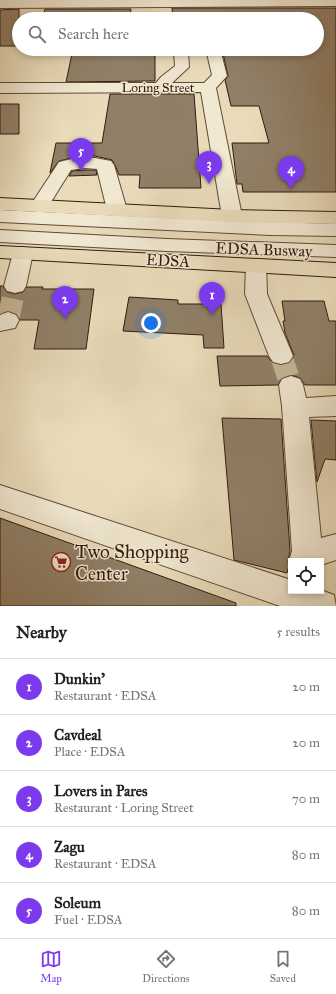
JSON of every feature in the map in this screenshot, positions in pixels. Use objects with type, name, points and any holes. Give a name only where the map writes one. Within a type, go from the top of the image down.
[{"type":"highway","points":[[0,204],[232,216],[336,218]]},
{"type":"highway","name":"EDSA","points":[[0,252],[336,270]]},
{"type":"street","points":[[0,4],[118,2],[209,5],[336,2]]},
{"type":"street","points":[[161,87],[166,80],[182,66],[181,56]]},
{"type":"street","points":[[208,86],[220,76],[215,56]]},
{"type":"street","name":"Loring Street","points":[[0,88],[208,86],[232,216]]},
{"type":"street","points":[[38,206],[66,166],[78,163],[92,163],[105,165],[117,210]]},
{"type":"street","name":"EDSA Busway","points":[[0,216],[271,229],[336,230]]},
{"type":"street","name":"EDSA Busway","points":[[0,236],[166,245],[336,251]]},
{"type":"street","points":[[15,286],[23,253]]},
{"type":"street","points":[[256,265],[256,294],[281,356]]},
{"type":"street","points":[[336,406],[303,408],[293,396],[306,556],[336,547]]},
{"type":"street","points":[[0,497],[288,591]]},
{"type":"street","points":[[296,594],[323,606]]},
{"type":"building","points":[[172,8],[336,8],[336,192],[243,192],[242,184],[237,184],[232,143],[269,143],[259,106],[231,106],[225,80],[228,76],[224,56],[324,56],[324,12],[172,12]]},
{"type":"building","points":[[19,9],[19,12],[12,12],[12,46],[0,46],[0,10]]},
{"type":"building","points":[[45,9],[131,9],[131,12],[44,12]]},
{"type":"building","points":[[72,56],[155,56],[155,81],[66,82]]},
{"type":"building","points":[[110,94],[194,94],[201,188],[139,188],[140,175],[119,175],[112,160],[95,156],[80,156],[59,161],[50,173],[56,143],[102,143]]},
{"type":"building","points":[[0,104],[19,104],[19,134],[0,134]]},
{"type":"building","points":[[96,170],[97,175],[69,176],[72,171]]},
{"type":"building","points":[[0,286],[3,286],[7,292],[15,294],[23,292],[27,287],[43,287],[42,289],[94,289],[86,349],[34,349],[39,320],[20,320],[17,314],[9,311],[0,313]]},
{"type":"building","points":[[129,297],[178,300],[178,304],[221,304],[224,348],[204,348],[203,335],[123,331]]},
{"type":"building","points":[[282,301],[324,301],[329,321],[336,321],[336,385],[305,385],[300,378],[291,375],[282,378],[278,385],[220,386],[217,356],[267,356],[273,363],[281,365],[290,363],[294,355],[285,333]]},
{"type":"building","points":[[222,418],[281,419],[290,551],[287,573],[234,560]]},
{"type":"building","points":[[311,420],[336,421],[336,460],[325,459],[317,482]]},
{"type":"building","name":"Two Shopping Center","points":[[0,518],[236,603],[236,606],[0,606]]},
{"type":"tunnel","points":[[8,320],[15,286]]},
{"type":"tunnel","points":[[281,356],[291,385]]},
{"type":"place","name":"Soleum","points":[[81,171]]},
{"type":"place","name":"Lovers in Pares","points":[[209,184]]},
{"type":"place","name":"Zagu","points":[[291,189]]},
{"type":"place","name":"Dunkin'","points":[[212,315]]},
{"type":"place","name":"Cavdeal","points":[[65,319]]},
{"type":"place","name":"Two Shopping Center","points":[[61,562]]}]
